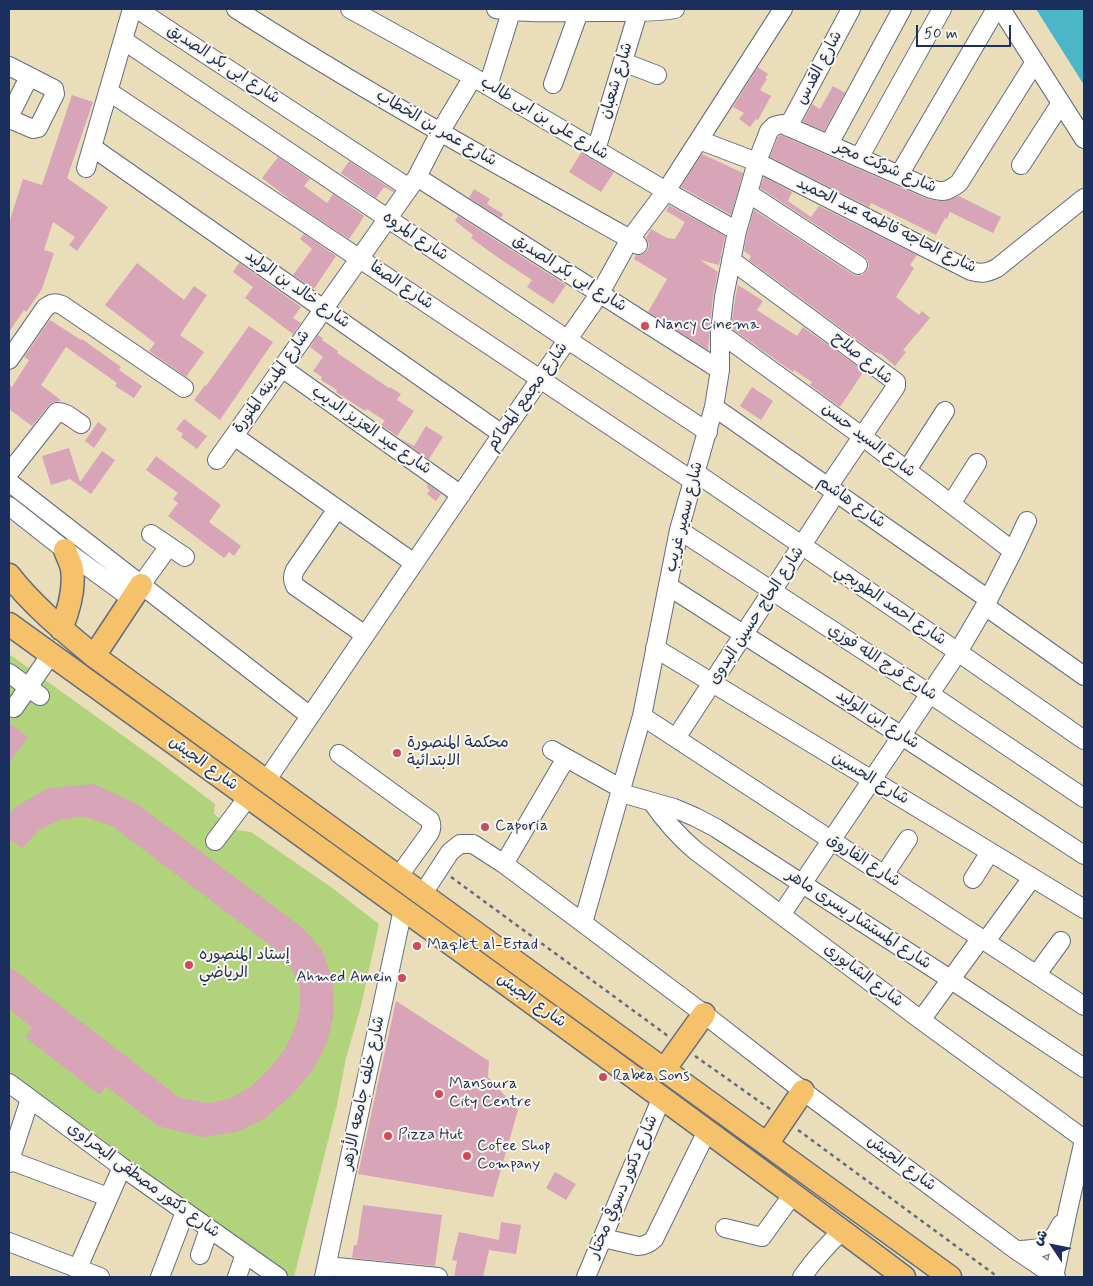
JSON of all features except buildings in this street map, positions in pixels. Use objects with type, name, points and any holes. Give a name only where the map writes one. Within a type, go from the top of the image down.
[{"type":"main road","points":[[61,629],[69,610],[72,589],[72,568],[65,550]]},
{"type":"main road","name":"شارع الجيش","points":[[9,575],[35,605],[94,656],[950,1277]]},
{"type":"main road","points":[[94,656],[136,592]]},
{"type":"main road","name":"شارع الجيش","points":[[9,624],[662,1097],[904,1277]]},
{"type":"main road","points":[[664,1070],[704,1014]]},
{"type":"main road","points":[[767,1144],[803,1091]]},
{"type":"main road","points":[[771,1178],[778,1176],[783,1171],[786,1165],[786,1158]]},
{"type":"main road","points":[[799,1198],[804,1196],[807,1189],[818,1181]]},
{"type":"street","points":[[86,168],[132,9]]},
{"type":"street","name":"شارع ابى بكر الصديق","points":[[137,9],[413,182],[600,293],[720,370]]},
{"type":"street","name":"شارع عمر بن الخطاب","points":[[236,9],[299,49],[440,132],[634,242]]},
{"type":"street","name":"شارع على بن ابى طالب","points":[[350,9],[473,77],[737,231]]},
{"type":"street","points":[[488,86],[507,10],[634,11],[675,9]]},
{"type":"street","name":"شارع مجمع المحاكم","points":[[266,781],[600,293],[783,9]]},
{"type":"street","name":"شارع القدس","points":[[788,127],[851,9]]},
{"type":"street","points":[[829,144],[902,9]]},
{"type":"street","points":[[859,158],[942,9]]},
{"type":"street","points":[[899,175],[996,9]]},
{"type":"street","points":[[1001,9],[1084,139]]},
{"type":"street","points":[[553,84],[572,11]]},
{"type":"street","name":"شارع شعبان","points":[[596,150],[623,62],[634,11]]},
{"type":"street","name":"شارع المروه","points":[[123,40],[568,340],[708,432]]},
{"type":"street","points":[[623,62],[657,75]]},
{"type":"street","name":"شارع شوكت مجر","points":[[788,127],[941,192],[951,189],[959,183],[1035,62]]},
{"type":"street","points":[[9,66],[29,77]]},
{"type":"street","name":"شارع المدينه المنورة","points":[[217,460],[413,182],[473,77]]},
{"type":"street","name":"شارع الصفا","points":[[108,91],[540,379],[695,477]]},
{"type":"street","points":[[1021,164],[1062,103]]},
{"type":"street","name":"شارع سمير غريب","points":[[583,923],[642,716],[679,530],[714,407],[720,370],[720,333],[724,297],[737,231],[757,162],[769,131],[774,126],[782,124],[788,127]]},
{"type":"street","name":"شارع الحاجه فاطمه عبد الحميد","points":[[699,140],[757,162],[971,271],[980,273],[989,272],[997,268],[1084,198]]},
{"type":"street","name":"شارع خالد بن الوليد","points":[[92,147],[502,434]]},
{"type":"street","points":[[748,193],[858,265]]},
{"type":"street","name":"شارع صلاح","points":[[731,260],[896,382],[895,388],[832,490]]},
{"type":"street","points":[[9,360],[46,308],[56,302],[184,388]]},
{"type":"street","name":"شارع السيد حسن","points":[[720,333],[863,437],[1014,551]]},
{"type":"street","name":"شارع عبد العزيز الديب","points":[[282,368],[461,495]]},
{"type":"street","name":"شارع هاشم","points":[[714,407],[832,490],[1084,676]]},
{"type":"street","points":[[907,470],[946,411]]},
{"type":"street","points":[[9,473],[57,412],[64,413],[81,424]]},
{"type":"street","points":[[234,436],[414,563]]},
{"type":"street","points":[[950,504],[977,463]]},
{"type":"street","name":"شارع احمد الطوبجي","points":[[695,477],[802,546],[1084,740]]},
{"type":"street","points":[[9,482],[136,592]]},
{"type":"street","name":"شارع الحاج حسين البدوى","points":[[676,738],[802,546],[832,490]]},
{"type":"street","points":[[9,506],[65,550],[136,592],[310,716]]},
{"type":"street","points":[[338,509],[295,570],[292,575],[292,581],[295,586],[365,635]]},
{"type":"street","points":[[781,915],[958,652],[1014,551],[1027,521]]},
{"type":"street","name":"شارع فرج الله فوزي","points":[[679,530],[930,694],[1084,798]]},
{"type":"street","points":[[151,534],[185,557]]},
{"type":"street","points":[[136,592],[169,546]]},
{"type":"street","name":"شارع ابن الوليد","points":[[668,586],[1084,855]]},
{"type":"street","name":"شارع الحسين","points":[[655,648],[1084,909]]},
{"type":"street","points":[[14,708],[34,692],[51,654]]},
{"type":"street","points":[[9,673],[34,692]]},
{"type":"street","name":"شارع الفاروق","points":[[642,716],[1084,1006]]},
{"type":"street","points":[[339,754],[430,820],[432,830],[398,877]]},
{"type":"street","name":"شارع المستشار يسرى ماهر","points":[[504,864],[559,754],[621,791],[681,811],[716,828],[1084,1068]]},
{"type":"street","points":[[215,841],[248,796]]},
{"type":"street","name":"شارع الشابورى","points":[[652,802],[664,820],[696,851],[921,1020],[1084,1139]]},
{"type":"street","points":[[884,875],[908,839]]},
{"type":"street","name":"شارع الجيش","points":[[422,895],[450,852],[460,844],[473,844],[504,864],[803,1091],[1055,1277]]},
{"type":"street","points":[[973,878],[990,852]]},
{"type":"street","points":[[921,1020],[950,980],[1032,878]]},
{"type":"street","name":"شارع خلف جامعه الأزهر","points":[[325,1272],[403,909]]},
{"type":"street","points":[[1037,974],[1061,941]]},
{"type":"street","name":"شارع دكتور مصطفى البحراوى","points":[[9,1083],[122,1167],[278,1277]]},
{"type":"street","name":"شارع دكتور دسوقي مختار","points":[[586,1277],[662,1097]]},
{"type":"street","points":[[30,1099],[9,1161],[108,1197]]},
{"type":"street","points":[[603,1238],[638,1246],[650,1244],[708,1131]]},
{"type":"street","points":[[1055,1277],[1084,1139]]},
{"type":"street","points":[[77,1270],[122,1167]]},
{"type":"street","points":[[725,1228],[762,1237],[799,1198]]},
{"type":"street","points":[[1016,1250],[1036,1250],[1051,1242],[1068,1210]]},
{"type":"street","points":[[160,1277],[185,1212]]},
{"type":"street","points":[[200,1255],[209,1229]]},
{"type":"street","points":[[802,1277],[826,1246],[842,1231]]},
{"type":"street","points":[[9,1242],[77,1270],[100,1277]]},
{"type":"street","points":[[237,1277],[245,1254]]},
{"type":"street","points":[[325,1272],[438,1277]]},
{"type":"path","points":[[439,868],[998,1277]]},
{"type":"green space","name":"إستاد المنصوره الرياضي","points":[[9,654],[215,804],[214,814],[236,830],[251,832],[331,887],[379,924],[361,1006],[346,1058],[337,1105],[294,1277],[283,1277],[9,1074]]},
{"type":"water","points":[[1036,9],[1084,9],[1084,85]]},
{"type":"place","name":"Nancy Cinema","points":[[645,326]]},
{"type":"place","name":"محكمة المنصورة الابتدائية","points":[[397,753]]},
{"type":"place","name":"Caporia","points":[[485,827]]},
{"type":"place","name":"Maqlet al-Estad","points":[[417,946]]},
{"type":"place","name":"إستاد المنصوره الرياضي","points":[[189,965]]},
{"type":"place","name":"Ahmed Amein","points":[[402,978]]},
{"type":"place","name":"Rabea Sons","points":[[603,1077]]},
{"type":"place","name":"Mansoura City Centre","points":[[439,1094]]},
{"type":"place","name":"Pizza Hut","points":[[388,1136]]},
{"type":"place","name":"Cofee Shop Company","points":[[467,1156]]}]
